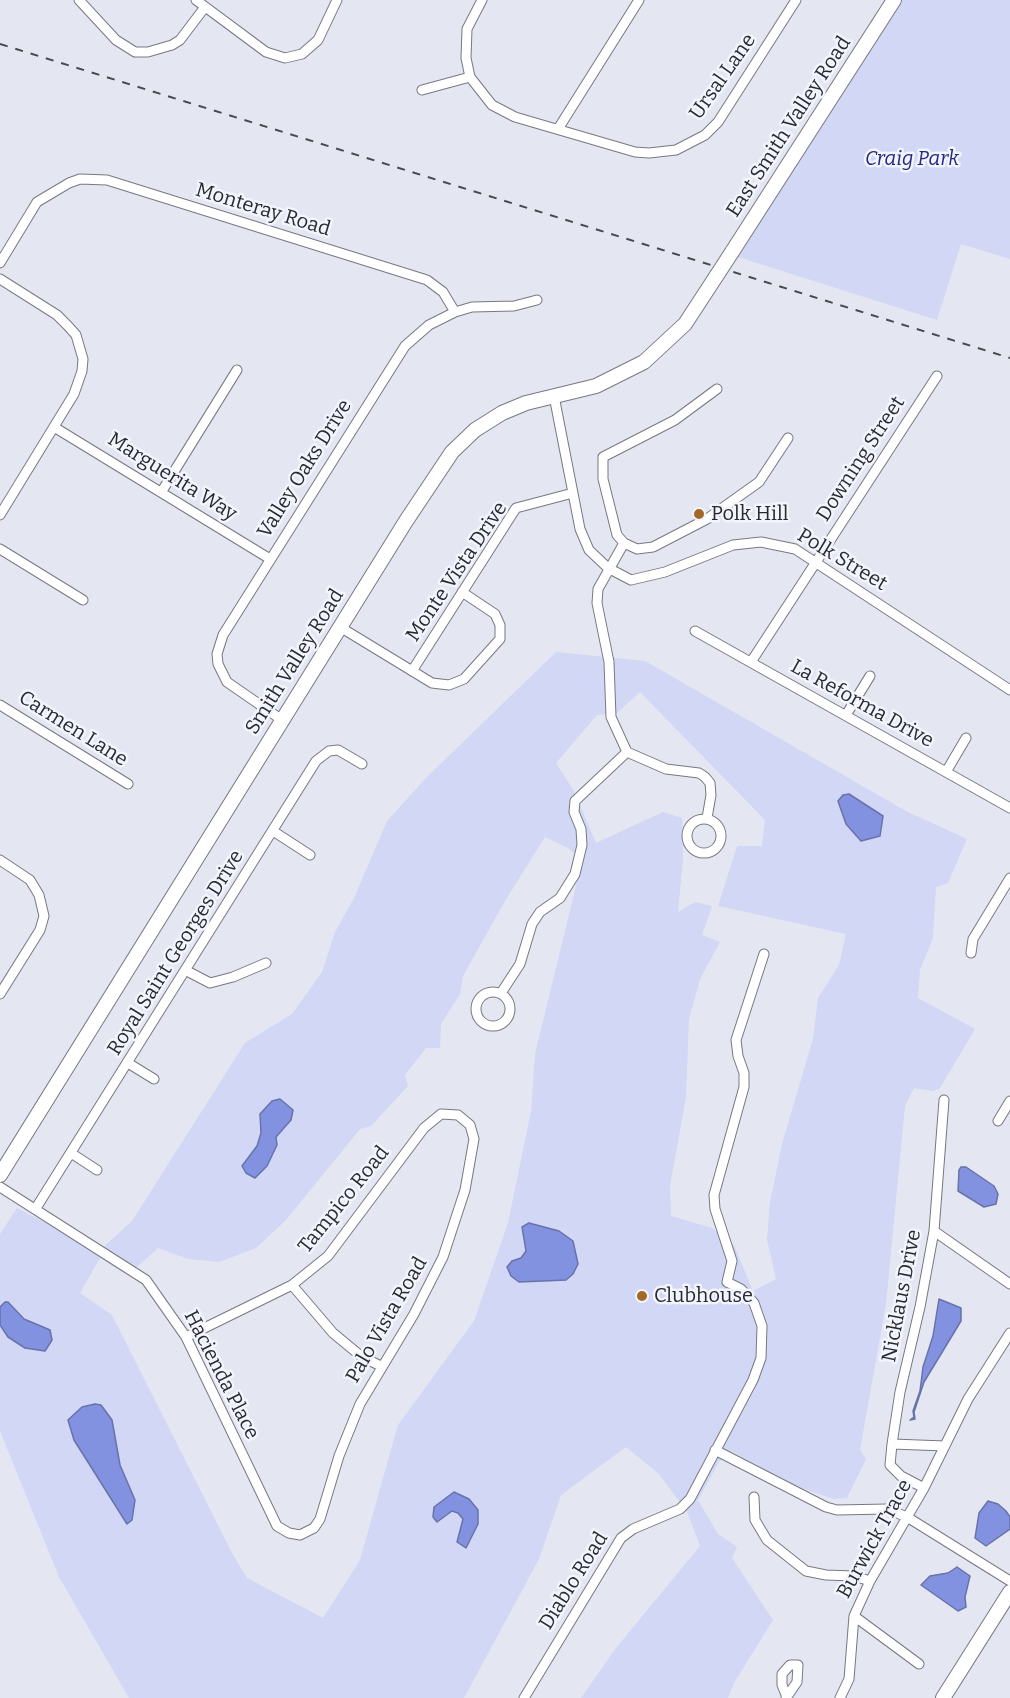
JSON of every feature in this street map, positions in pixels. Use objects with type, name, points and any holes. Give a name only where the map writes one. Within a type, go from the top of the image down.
[{"type":"main road","name":"East Smith Valley Road","points":[[717,275],[894,0]]},
{"type":"main road","name":"Smith Valley Road","points":[[0,1176],[428,486],[464,440],[502,413],[554,396],[596,386],[645,362],[685,324],[717,275]]},
{"type":"main road","points":[[943,1698],[1010,1592]]},
{"type":"street","points":[[79,0],[116,40],[135,52],[148,52],[172,45],[180,39],[205,7]]},
{"type":"street","points":[[196,0],[266,52],[285,58],[302,54],[318,40],[337,0]]},
{"type":"street","points":[[422,90],[470,77],[466,58],[466,36],[472,16],[482,0]]},
{"type":"street","points":[[558,129],[639,0]]},
{"type":"street","name":"Ursal Lane","points":[[470,77],[483,96],[505,112],[635,153],[663,153],[692,144],[718,122],[796,0]]},
{"type":"street","name":"Monteray Road","points":[[0,263],[30,212],[48,195],[80,179],[107,180],[427,280],[443,292],[455,312]]},
{"type":"street","points":[[0,279],[57,315],[76,335],[82,350],[82,371],[78,384],[0,515]]},
{"type":"street","name":"Valley Oaks Drive","points":[[282,720],[227,682],[218,664],[223,635],[396,357],[429,325],[455,312],[472,307],[514,306],[537,300]]},
{"type":"street","points":[[162,491],[237,370]]},
{"type":"street","name":"Downing Street","points":[[751,662],[937,375]]},
{"type":"street","points":[[717,389],[675,420],[603,457],[601,467],[605,490],[616,535],[624,543],[637,549],[653,546],[707,519],[759,482],[788,438]]},
{"type":"street","name":"Polk Street","points":[[554,396],[580,529],[589,550],[608,568],[631,580],[665,572],[733,545],[761,542],[795,549],[1010,690]]},
{"type":"street","name":"Marguerita Way","points":[[54,427],[270,559]]},
{"type":"street","name":"Monte Vista Drive","points":[[412,671],[516,508],[573,493]]},
{"type":"street","points":[[624,543],[598,589],[597,603],[609,662],[611,717],[627,752],[656,766],[675,771],[699,773],[705,777],[710,783],[711,795],[707,818]]},
{"type":"street","points":[[0,549],[83,600]]},
{"type":"street","points":[[340,627],[432,683],[449,685],[464,680],[500,639],[500,625],[495,614],[462,592]]},
{"type":"street","name":"La Reforma Drive","points":[[695,631],[1010,808]]},
{"type":"street","points":[[846,715],[870,676]]},
{"type":"street","name":"Carmen Lane","points":[[0,705],[128,784]]},
{"type":"street","points":[[946,772],[966,738]]},
{"type":"street","name":"Royal Saint Georges Drive","points":[[36,1208],[321,755],[338,750],[362,764]]},
{"type":"street","points":[[501,993],[520,964],[532,924],[540,912],[567,890],[575,874],[582,846],[581,829],[574,812],[575,801],[627,752]]},
{"type":"street","points":[[273,831],[310,855]]},
{"type":"street","points":[[0,860],[23,874],[39,895],[44,916],[40,930],[0,994]]},
{"type":"street","points":[[971,953],[973,939],[1010,878]]},
{"type":"street","name":"Diablo Road","points":[[524,1698],[614,1546],[633,1528],[680,1509],[690,1498],[753,1380],[762,1347],[762,1326],[753,1303],[741,1289],[728,1282],[732,1261],[715,1209],[714,1195],[744,1088],[744,1073],[738,1056],[736,1040],[764,954]]},
{"type":"street","points":[[186,971],[210,983],[233,977],[266,963]]},
{"type":"street","points":[[128,1063],[154,1079]]},
{"type":"street","name":"Nicklaus Drive","points":[[924,1488],[902,1476],[890,1465],[900,1392],[920,1307],[934,1231],[944,1100]]},
{"type":"street","points":[[998,1120],[1010,1101]]},
{"type":"street","name":"Tampico Road","points":[[186,1338],[292,1285],[328,1256],[424,1128],[441,1114],[458,1115]]},
{"type":"street","name":"Palo Vista Road","points":[[300,1534],[314,1528],[320,1519],[339,1456],[360,1404],[414,1314],[443,1257],[465,1190],[474,1139],[470,1125],[458,1115]]},
{"type":"street","points":[[71,1153],[97,1170]]},
{"type":"street","name":"Hacienda Place","points":[[0,1187],[146,1280],[186,1338],[277,1526],[289,1533],[300,1534]]},
{"type":"street","points":[[934,1231],[1010,1284]]},
{"type":"street","points":[[292,1285],[333,1333],[362,1357],[381,1366]]},
{"type":"street","name":"Burwick Trace","points":[[840,1698],[849,1679],[854,1616],[870,1581],[924,1488],[968,1399],[1010,1333]]},
{"type":"street","points":[[892,1444],[947,1442]]},
{"type":"street","points":[[716,1450],[826,1507],[837,1510],[887,1509],[907,1517],[1010,1581]]},
{"type":"street","points":[[754,1497],[755,1521],[766,1540],[806,1571],[826,1575],[854,1576],[870,1581]]},
{"type":"street","points":[[854,1616],[919,1664]]},
{"type":"green space","name":"Craig Park","points":[[900,0],[1010,0],[1010,259],[961,244],[937,320],[738,257],[781,181]]},
{"type":"green space","points":[[556,652],[645,661],[906,811],[967,839],[948,883],[936,887],[933,938],[920,970],[918,998],[975,1029],[940,1088],[933,1091],[914,1088],[905,1106],[886,1304],[860,1450],[866,1459],[847,1498],[834,1499],[798,1487],[731,1451],[719,1462],[698,1500],[718,1534],[737,1547],[732,1558],[773,1620],[734,1683],[728,1698],[581,1698],[616,1648],[700,1546],[687,1512],[659,1474],[626,1447],[561,1495],[539,1559],[464,1698],[129,1698],[59,1577],[0,1431],[0,1234],[17,1208],[100,1250],[132,1221],[245,1043],[292,1014],[322,972],[335,932],[354,898],[387,821],[427,777]],"holes":[[[640,692],[765,820],[762,846],[737,846],[718,906],[846,934],[839,965],[818,998],[813,1039],[782,1144],[770,1202],[767,1240],[776,1279],[753,1291],[734,1245],[712,1228],[671,1216],[670,1186],[686,1097],[689,1019],[700,979],[720,942],[702,935],[712,906],[695,902],[678,912],[683,859],[682,818],[663,812],[596,843],[574,791],[556,763],[597,715],[617,713]],[[545,837],[568,848],[582,861],[535,1054],[531,1111],[508,1223],[474,1321],[398,1425],[360,1560],[323,1618],[247,1578],[232,1553],[112,1315],[80,1293],[100,1258],[124,1273],[138,1266],[158,1248],[188,1259],[219,1262],[256,1248],[286,1220],[360,1129],[371,1126],[408,1086],[405,1075],[426,1048],[440,1048],[441,1024],[460,994],[463,976],[505,901]]]},
{"type":"water","points":[[849,794],[883,816],[880,836],[861,841],[846,824],[838,801],[843,795]]},
{"type":"water","points":[[280,1099],[293,1110],[291,1120],[276,1137],[277,1145],[267,1166],[255,1178],[246,1173],[242,1166],[257,1146],[261,1133],[260,1114],[272,1101]]},
{"type":"water","points":[[961,1167],[966,1167],[994,1186],[998,1194],[996,1204],[984,1207],[958,1191]]},
{"type":"water","points":[[529,1223],[559,1231],[573,1241],[578,1264],[573,1274],[566,1280],[519,1282],[511,1276],[507,1267],[512,1261],[521,1258],[526,1251],[522,1227]]},
{"type":"water","points":[[939,1299],[961,1308],[961,1321],[924,1382],[914,1412],[915,1419],[910,1420],[914,1417],[913,1411],[933,1336]]},
{"type":"water","points":[[8,1302],[24,1319],[50,1330],[52,1340],[45,1351],[25,1348],[8,1337],[0,1325],[0,1307]]},
{"type":"water","points":[[101,1405],[112,1420],[120,1465],[135,1500],[132,1520],[127,1524],[74,1440],[68,1420],[82,1407]]},
{"type":"water","points":[[454,1492],[469,1499],[478,1510],[478,1524],[466,1548],[457,1542],[463,1519],[458,1513],[452,1511],[437,1522],[433,1517],[434,1507]]},
{"type":"water","points":[[988,1501],[998,1504],[1006,1511],[1010,1517],[1010,1529],[986,1546],[975,1538],[979,1513]]},
{"type":"water","points":[[957,1567],[970,1576],[965,1597],[966,1607],[958,1611],[921,1585],[930,1576],[948,1573]]},
{"type":"railway","points":[[0,44],[1010,358]]},
{"type":"place","name":"Polk Hill","points":[[699,514]]},
{"type":"place","name":"Clubhouse","points":[[642,1296]]}]
